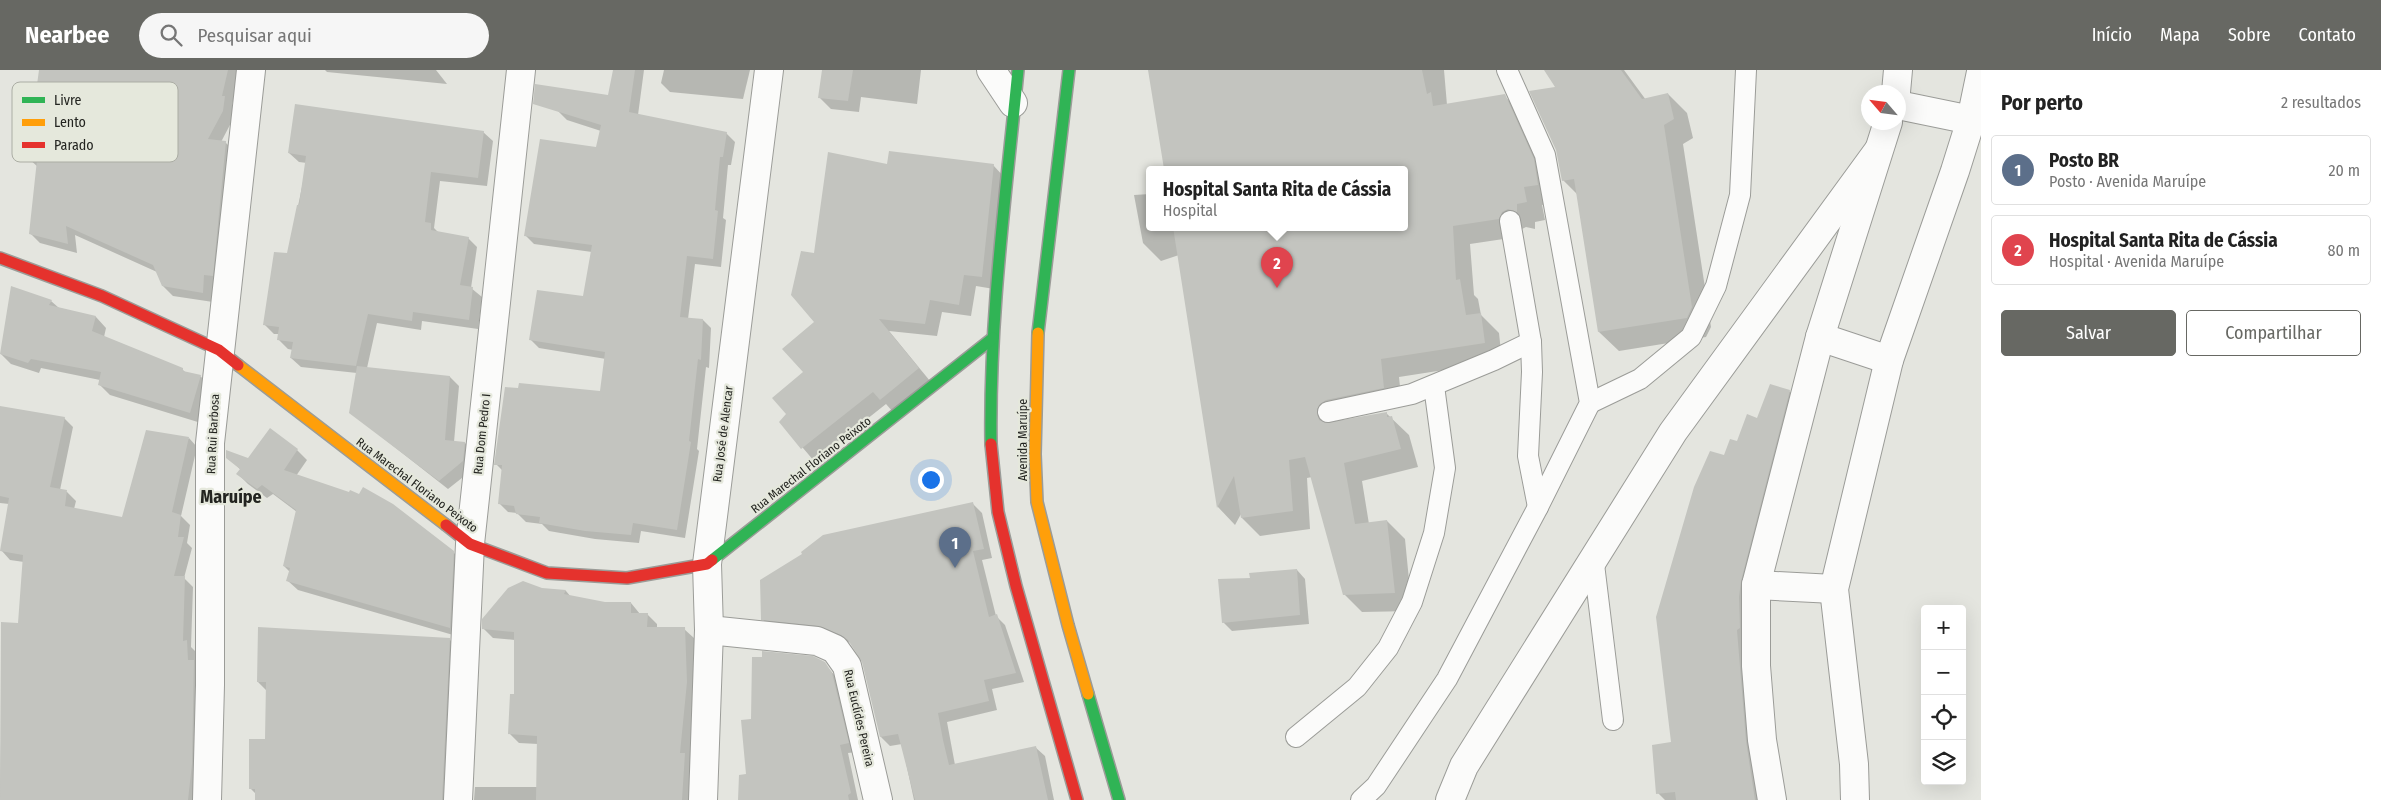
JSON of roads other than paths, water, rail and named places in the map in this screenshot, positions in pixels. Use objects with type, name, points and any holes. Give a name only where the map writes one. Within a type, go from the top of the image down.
[{"type":"main road","points":[[1018,70],[1013,103],[992,338],[991,450],[998,512],[1016,586],[1077,800]]},
{"type":"main road","name":"Avenida Maruípe","points":[[1069,70],[1037,341],[1037,502],[1068,625],[1119,800]]},
{"type":"main road","name":"Rua Marechal Floriano Peixoto","points":[[0,258],[102,296],[219,350],[470,544],[547,573],[627,578],[707,564],[992,338]]},
{"type":"street","name":"Rua Rui Barbosa","points":[[207,800],[210,685],[210,443],[251,70]]},
{"type":"street","name":"Rua Dom Pedro I","points":[[458,800],[470,544],[521,70]]},
{"type":"street","name":"Rua José de Alencar","points":[[703,800],[708,630],[707,564],[769,70]]},
{"type":"street","points":[[991,70],[1013,103]]},
{"type":"street","points":[[1897,85],[1898,70]]},
{"type":"street","points":[[1855,800],[1854,764],[1834,589],[1889,360],[1930,248],[1971,120],[1981,72]]},
{"type":"street","points":[[1906,106],[1971,120]]},
{"type":"street","points":[[1772,800],[1762,740],[1756,666],[1756,585],[1820,338],[1885,130]]},
{"type":"street","points":[[1450,800],[1464,766],[1593,556],[1673,432],[1878,151]]},
{"type":"street","points":[[1820,338],[1889,360]]},
{"type":"street","points":[[1756,585],[1834,589]]},
{"type":"street","name":"Rua Euclídes Pereira","points":[[708,630],[817,641],[835,648],[847,666],[878,800]]},
{"type":"lane","points":[[1361,800],[1376,786],[1447,678],[1538,507],[1590,403],[1545,155],[1507,70]]},
{"type":"lane","points":[[1590,403],[1640,379],[1691,337],[1716,286],[1740,195],[1746,70]]},
{"type":"lane","points":[[1510,221],[1531,342],[1532,372],[1528,456],[1538,507]]},
{"type":"lane","points":[[1328,412],[1412,394],[1531,342]]},
{"type":"lane","points":[[1296,737],[1357,687],[1388,648],[1412,602],[1434,533],[1446,468],[1434,386]]},
{"type":"lane","points":[[1593,556],[1613,720]]},
{"type":"place","name":"Hospital Santa Rita de Cássia","points":[[1277,288]]},
{"type":"place","name":"Posto BR","points":[[955,568]]},
{"type":"district","name":"Maruípe","points":[[231,497]]}]
